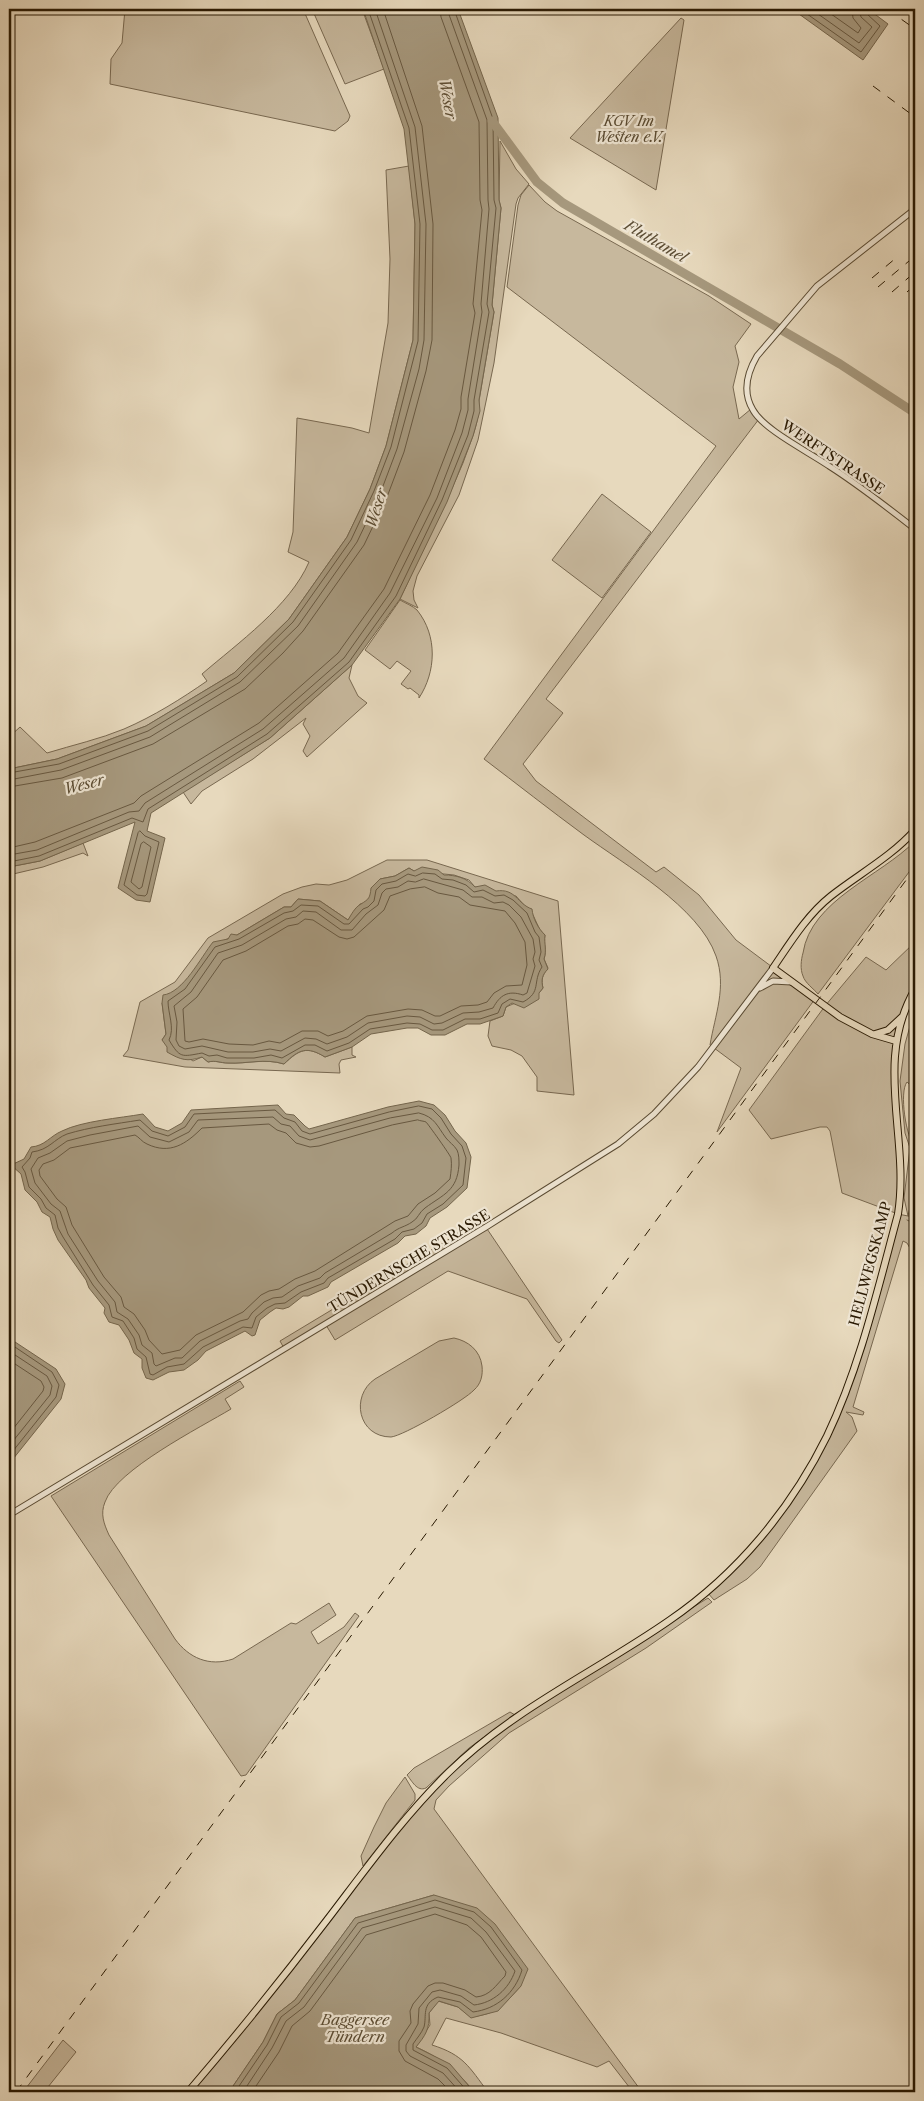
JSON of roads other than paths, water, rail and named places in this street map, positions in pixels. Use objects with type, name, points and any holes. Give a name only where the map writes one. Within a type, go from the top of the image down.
[{"type":"main road","points":[[896,1040],[872,1034],[840,1017],[772,968],[804,925],[829,897],[891,853],[915,830]]},
{"type":"main road","points":[[872,1034],[888,1030],[902,1016],[915,989]]},
{"type":"main road","name":"HELLWEGSKAMP","points":[[188,2092],[275,1987],[422,1799],[450,1771],[510,1722],[671,1619],[707,1592],[774,1523],[803,1480],[827,1437],[852,1372],[898,1214],[902,1193],[902,1160],[894,1096],[893,1067],[896,1040],[902,1016]]},
{"type":"street","name":"WERFTSTRASSE","points":[[915,209],[817,286],[757,356],[746,383],[751,408],[762,422],[837,471],[915,529]]},
{"type":"street","name":"TÜNDERNSCHE STRASSE","points":[[9,1515],[511,1212],[618,1144],[673,1096],[698,1067],[772,968]]},
{"type":"street","points":[[753,993],[773,981],[791,982]]},
{"type":"water","name":"Weser","points":[[363,9],[458,9],[498,118],[499,200],[501,208],[492,305],[494,312],[479,400],[480,411],[473,436],[447,502],[400,599],[352,665],[270,738],[151,813],[147,831],[165,838],[150,902],[136,900],[118,888],[135,822],[40,861],[9,867],[9,769],[57,759],[146,726],[234,673],[289,619],[347,537],[370,489],[386,446],[413,340],[415,224],[404,129]]},
{"type":"water","points":[[792,9],[868,9],[888,24],[863,60]]},
{"type":"water","points":[[422,867],[438,870],[444,875],[461,878],[475,887],[485,885],[496,891],[508,892],[532,909],[536,923],[545,935],[544,959],[548,969],[544,973],[543,988],[539,993],[539,999],[524,1008],[512,1003],[506,1007],[503,1016],[480,1024],[467,1024],[445,1035],[431,1035],[418,1028],[371,1034],[352,1047],[325,1057],[308,1050],[299,1052],[284,1064],[270,1061],[208,1062],[202,1057],[184,1059],[167,1052],[167,1047],[162,1040],[166,1034],[162,1003],[163,995],[178,988],[213,942],[228,939],[231,934],[237,935],[284,907],[291,907],[298,899],[320,901],[348,920],[353,911],[369,898],[371,888],[380,879],[395,876],[409,868],[414,871]]},
{"type":"water","points":[[419,1101],[434,1105],[445,1115],[455,1131],[466,1143],[471,1157],[467,1188],[447,1207],[430,1218],[426,1226],[416,1234],[405,1236],[398,1243],[331,1282],[328,1287],[308,1296],[303,1296],[289,1307],[283,1309],[276,1308],[270,1312],[260,1320],[255,1335],[252,1336],[245,1331],[206,1351],[198,1360],[184,1370],[169,1372],[153,1380],[146,1378],[142,1368],[142,1359],[134,1353],[129,1340],[119,1325],[109,1322],[104,1313],[105,1308],[89,1288],[86,1280],[58,1240],[50,1217],[42,1212],[37,1202],[25,1190],[21,1174],[11,1165],[24,1159],[31,1147],[44,1143],[62,1131],[101,1120],[143,1114],[155,1127],[168,1131],[182,1123],[191,1110],[278,1105],[286,1114],[294,1115],[309,1129],[388,1107]]},
{"type":"water","points":[[9,1338],[56,1369],[65,1384],[61,1399],[9,1464]]},
{"type":"water","name":"Baggersee Tündern","points":[[434,1895],[477,1908],[495,1924],[528,1969],[521,1986],[498,2011],[471,2018],[458,2007],[439,2001],[429,2013],[429,2024],[426,2032],[416,2047],[450,2064],[474,2092],[229,2092],[263,2042],[277,2014],[295,2000],[355,1918]]},
{"type":"waterway","name":"Fluthamel","points":[[492,121],[537,182],[563,203],[840,364],[915,413]]},
{"type":"waterway","points":[[907,1220],[915,1224]]},
{"type":"waterway","points":[[912,2092],[915,1977]]},
{"type":"railway","points":[[887,9],[915,29]]},
{"type":"railway","points":[[873,86],[915,117]]},
{"type":"railway","points":[[878,287],[915,256]]},
{"type":"railway","points":[[872,278],[896,258]]},
{"type":"railway","points":[[892,292],[915,272]]},
{"type":"railway","points":[[907,292],[915,285]]},
{"type":"railway","points":[[16,2092],[915,868]]},
{"type":"park label","name":"KGV Im Westen e.V.","points":[[629,130]]}]
